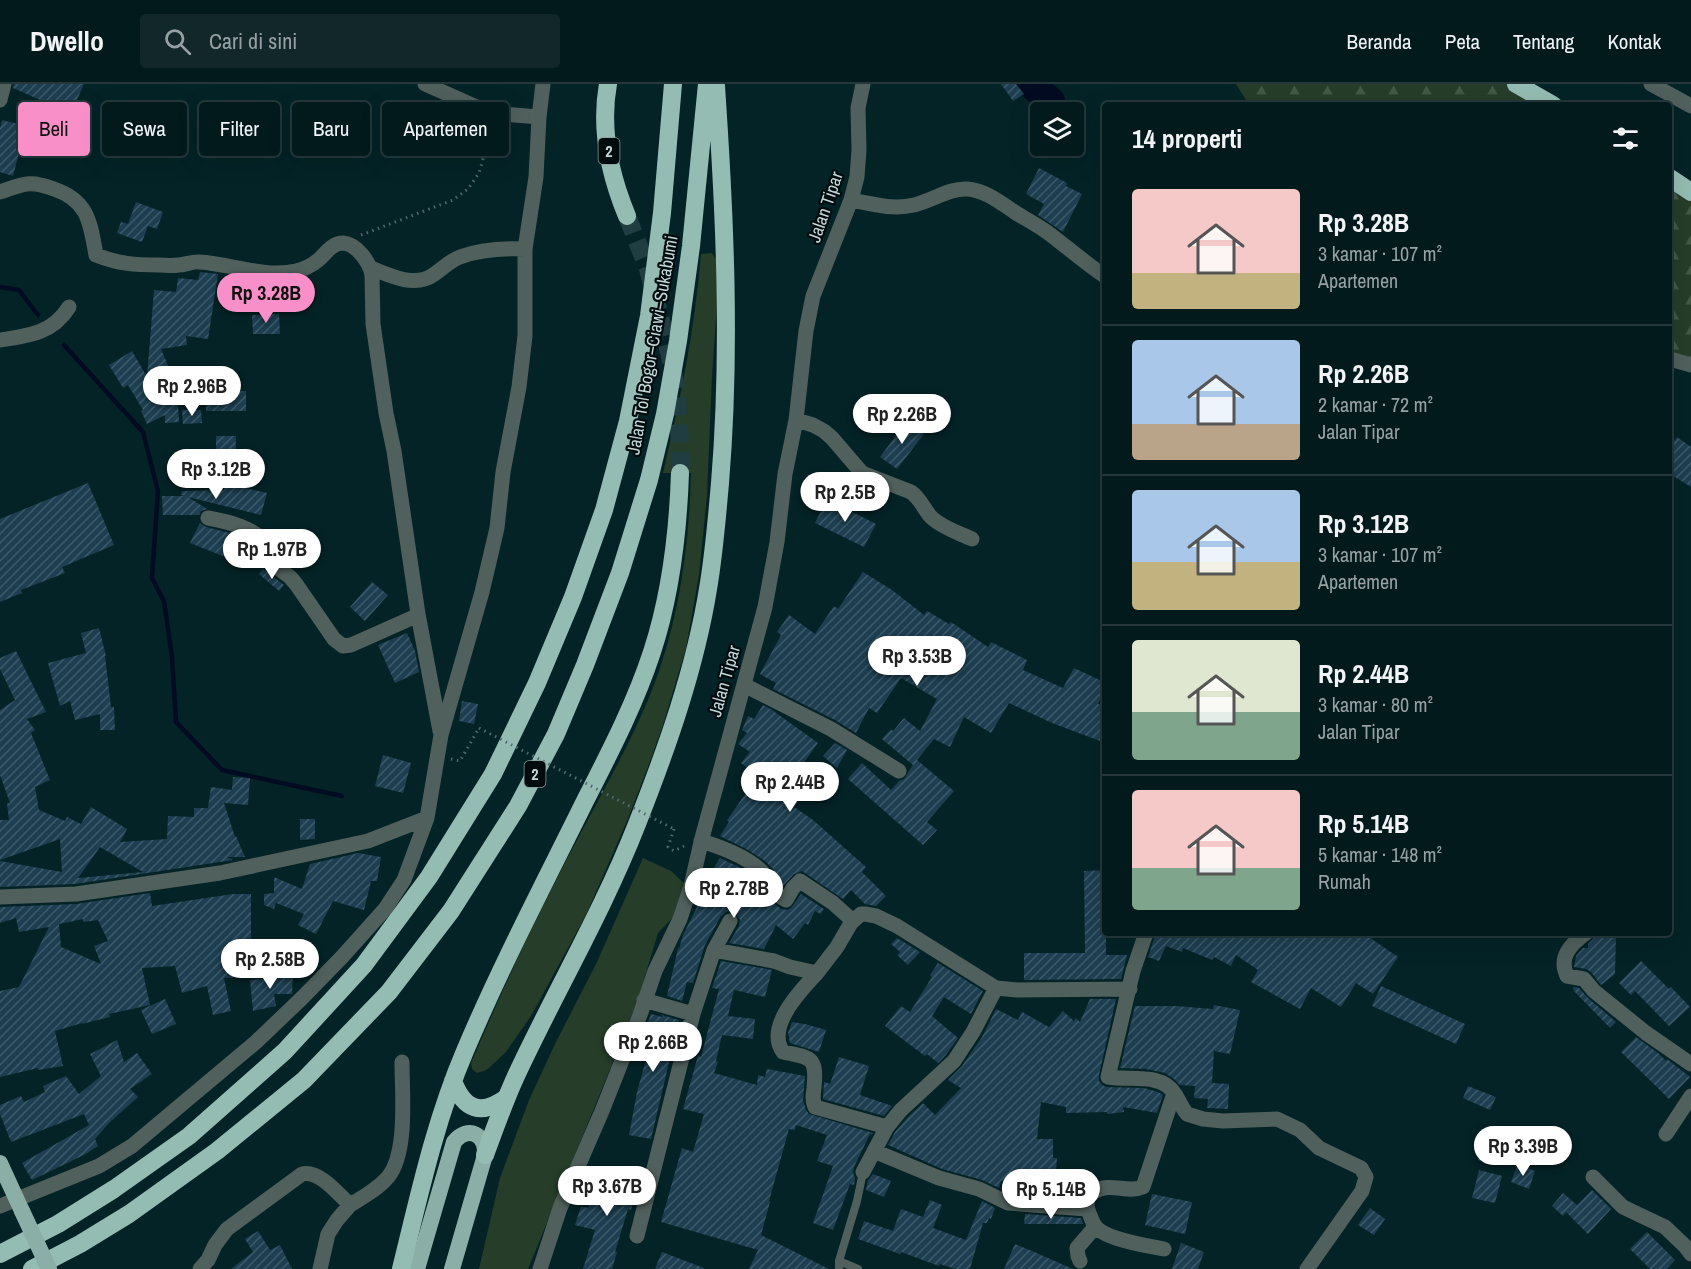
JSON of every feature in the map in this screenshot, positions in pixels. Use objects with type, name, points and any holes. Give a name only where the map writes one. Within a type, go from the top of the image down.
[{"type":"highway","name":"2","points":[[608,84],[605,111],[611,167],[614,182],[627,216]]},
{"type":"highway","name":"Jalan Tol Bogor–Ciawi–Sukabumi","points":[[0,1254],[58,1224],[105,1195],[189,1136],[285,1051],[364,965],[429,877],[493,774],[537,683],[573,597],[604,510],[628,421],[649,316],[662,213],[673,84]]},
{"type":"highway","name":"Jalan Tol Bogor–Ciawi–Sukabumi","points":[[32,1269],[80,1244],[129,1214],[217,1151],[304,1080],[389,992],[451,911],[518,806],[556,734],[585,665],[620,573],[649,480],[665,414],[678,341],[691,246],[707,84]]},
{"type":"highway","points":[[452,1269],[485,1155],[506,1098],[623,860],[681,702],[699,635],[716,538],[723,451],[725,255],[716,84]]},
{"type":"highway","points":[[1516,84],[1548,102]]},
{"type":"highway","points":[[1672,179],[1691,192]]},
{"type":"highway","points":[[401,1269],[431,1152],[464,1052],[501,970],[622,728],[653,650],[671,573],[678,522],[680,473]]},
{"type":"highway","points":[[453,1081],[462,1100],[470,1105],[489,1108],[506,1098]]},
{"type":"highway","points":[[417,1269],[454,1142],[464,1134],[477,1135],[485,1145],[485,1155]]},
{"type":"highway","points":[[0,1163],[49,1269]]},
{"type":"street","points":[[0,100],[4,84]]},
{"type":"street","points":[[425,84],[465,102]]},
{"type":"street","points":[[0,1206],[20,1205],[99,1166],[132,1146],[256,1042],[342,957],[386,909],[404,880],[427,818],[441,735],[482,592],[497,528],[503,472],[519,387],[525,336],[525,249],[536,177],[543,84]]},
{"type":"street","name":"Jalan Tipar","points":[[540,1269],[556,1217],[594,1131],[659,961],[680,919],[691,885],[701,839],[762,616],[777,542],[796,420],[806,331],[813,296],[851,200],[858,168],[858,108],[863,84]]},
{"type":"street","points":[[1651,84],[1691,106]]},
{"type":"street","points":[[509,115],[539,117]]},
{"type":"street","points":[[0,192],[27,184],[44,186],[68,194],[80,204],[86,214],[96,255],[124,264],[178,266],[190,262],[202,262],[258,271],[285,272],[306,268],[319,260],[327,250],[343,243],[351,245],[366,260],[371,268],[376,349],[386,413],[394,451],[418,614],[441,735]]},
{"type":"street","points":[[851,200],[905,207],[957,189],[983,193],[1046,232],[1102,274]]},
{"type":"street","points":[[371,268],[397,278],[420,280],[430,278],[458,257],[501,248],[525,249]]},
{"type":"street","points":[[0,340],[46,329],[62,318],[69,307]]},
{"type":"street","points":[[1672,360],[1691,365]]},
{"type":"street","points":[[796,420],[824,430],[862,473],[911,492],[917,496],[926,511],[936,521],[972,539]]},
{"type":"street","points":[[208,518],[226,521],[249,530],[270,544],[271,563],[296,584],[339,644],[346,647],[418,614]]},
{"type":"street","points":[[744,685],[831,729],[899,771]]},
{"type":"street","points":[[0,897],[76,894],[220,873],[368,841],[427,818]]},
{"type":"street","points":[[701,839],[722,847],[757,868],[766,876],[776,895],[786,900],[800,881],[833,903],[853,921]]},
{"type":"street","points":[[887,1127],[815,1107],[813,1099],[816,1074],[814,1064],[808,1058],[783,1052],[779,1047],[779,1029],[790,1002],[817,973],[853,921],[861,914],[876,916],[897,926],[996,988],[1017,990],[1130,989]]},
{"type":"street","points":[[637,1236],[693,1014],[714,950],[730,921]]},
{"type":"street","points":[[1145,936],[1108,1077],[1152,1080],[1164,1084],[1174,1093],[1187,1114],[1203,1119],[1223,1121],[1277,1119],[1300,1130],[1319,1148],[1362,1168],[1366,1177],[1362,1191],[1307,1269]]},
{"type":"street","points":[[1583,936],[1567,950],[1563,962],[1567,976],[1584,979],[1594,991],[1638,1027],[1691,1064]]},
{"type":"street","points":[[714,950],[774,961],[817,973]]},
{"type":"street","points":[[863,1173],[887,1127],[954,1061],[973,1032],[996,988]]},
{"type":"street","points":[[644,1000],[693,1014]]},
{"type":"street","points":[[320,1269],[328,1234],[337,1220],[350,1205],[377,1188],[396,1165],[402,1125],[402,1062]]},
{"type":"street","points":[[1164,1249],[1116,1238],[1100,1231],[1095,1227],[1087,1209],[1089,1197],[1101,1189],[1116,1187],[1136,1190],[1143,1187],[1174,1093]]},
{"type":"street","points":[[1666,1134],[1691,1096]]},
{"type":"street","points":[[874,1150],[939,1178],[979,1189],[1008,1203],[1087,1209]]},
{"type":"street","points":[[208,1266],[215,1245],[227,1229],[302,1174],[313,1174],[323,1180],[350,1205]]},
{"type":"street","points":[[1593,1177],[1623,1207],[1665,1227],[1691,1254]]},
{"type":"street","points":[[1080,1262],[1077,1248],[1095,1227]]},
{"type":"lane","points":[[858,1269],[839,1265],[863,1173]]},
{"type":"path","points":[[343,243],[453,200],[468,189],[479,173],[484,156]]},
{"type":"path","points":[[460,761],[479,729],[674,829],[668,847],[674,851],[701,839]]},
{"type":"green space","points":[[1236,84],[1514,84],[1547,102],[1247,102]]},
{"type":"green space","points":[[1672,181],[1691,195],[1691,365],[1672,360]]},
{"type":"green space","points":[[712,253],[717,261],[717,305],[707,496],[699,575],[686,648],[648,767],[586,915],[531,1016],[506,1052],[489,1068],[477,1073],[472,1069],[471,1063],[500,996],[542,908],[637,724],[667,645],[680,589],[688,531],[691,473],[663,473],[686,365],[701,254]]},
{"type":"green space","points":[[643,858],[671,871],[685,884],[678,912],[658,933],[636,1006],[528,1269],[479,1269],[500,1178],[529,1100],[597,962]]},
{"type":"building","points":[[14,84],[84,84],[76,102],[45,102],[13,88]]},
{"type":"building","points":[[1001,84],[1016,84],[1024,94],[1013,101]]},
{"type":"building","points":[[2,120],[18,124],[18,156],[13,176],[0,172]]},
{"type":"building","points":[[1039,168],[1082,194],[1063,232],[1038,215],[1044,204],[1026,194]]},
{"type":"building","points":[[136,202],[163,212],[157,229],[148,226],[142,242],[117,233],[121,222],[128,224]]},
{"type":"building","points":[[200,272],[218,274],[208,339],[186,336],[187,345],[161,349],[177,387],[179,422],[165,423],[165,415],[147,424],[141,411],[143,410],[128,385],[123,388],[109,365],[132,351],[147,377],[154,290],[176,292],[178,278],[198,280]]},
{"type":"building","points":[[279,314],[280,334],[253,334],[252,315]]},
{"type":"building","points":[[206,391],[246,391],[246,411],[206,411]]},
{"type":"building","points":[[182,410],[201,410],[202,423],[183,424]]},
{"type":"building","points":[[907,421],[924,434],[897,469],[880,457]]},
{"type":"building","points":[[216,436],[236,436],[235,466],[216,465]]},
{"type":"building","points":[[1677,437],[1691,447],[1691,487],[1672,475],[1672,444]]},
{"type":"building","points":[[227,477],[242,480],[241,487],[267,493],[261,515],[188,497],[207,509],[201,511],[199,515],[163,515],[162,496],[185,496],[181,495],[182,491],[224,490]]},
{"type":"building","points":[[88,483],[114,545],[62,567],[65,573],[21,590],[22,593],[0,602],[0,519]]},
{"type":"building","points":[[827,499],[876,524],[864,547],[815,523]]},
{"type":"building","points":[[200,523],[250,542],[260,549],[261,560],[234,543],[228,558],[190,543]]},
{"type":"building","points":[[263,569],[284,585],[279,591],[259,574]]},
{"type":"building","points":[[863,572],[892,590],[924,615],[927,611],[949,624],[951,622],[988,647],[991,642],[1027,660],[1023,670],[1063,688],[1074,668],[1102,681],[1102,696],[1098,704],[1102,706],[1102,737],[1100,741],[1052,723],[1009,703],[991,733],[964,717],[950,747],[934,739],[917,760],[954,791],[927,822],[937,830],[923,845],[848,779],[862,763],[891,790],[904,779],[913,765],[882,739],[891,729],[893,731],[904,718],[920,731],[937,699],[901,678],[877,713],[869,708],[856,733],[773,689],[776,683],[760,674],[781,635],[777,632],[789,615],[815,634],[834,606],[838,609]]},
{"type":"building","points":[[372,582],[388,595],[365,621],[350,607]]},
{"type":"building","points":[[99,628],[106,656],[111,707],[114,707],[115,730],[100,730],[100,714],[75,720],[70,701],[60,706],[48,663],[86,653],[81,633]]},
{"type":"building","points":[[407,633],[415,651],[419,672],[395,683],[378,645]]},
{"type":"building","points":[[16,651],[46,712],[27,719],[35,730],[31,733],[50,780],[35,787],[39,810],[65,821],[67,817],[81,824],[91,807],[127,829],[120,842],[167,839],[168,816],[194,817],[194,808],[208,808],[211,787],[232,790],[233,777],[250,778],[248,805],[224,803],[235,837],[245,857],[227,857],[233,860],[75,884],[0,887],[0,861],[62,872],[60,839],[0,860],[0,820],[9,820],[7,803],[10,803],[0,775],[0,710],[15,700],[0,669],[0,658]],"holes":[[[100,847],[143,872],[78,878]]]},
{"type":"building","points":[[462,701],[478,704],[474,724],[459,721]]},
{"type":"building","points":[[763,705],[818,743],[797,772],[812,785],[794,807],[813,820],[866,867],[862,872],[886,896],[876,906],[865,904],[851,890],[843,899],[802,871],[794,874],[783,886],[773,869],[765,861],[720,836],[729,822],[727,820],[758,776],[741,763],[750,752],[738,744],[747,733],[742,730],[748,716],[754,719]]},
{"type":"building","points":[[835,743],[847,750],[837,768],[823,756]]},
{"type":"building","points":[[383,755],[411,763],[403,793],[375,786]]},
{"type":"building","points":[[300,819],[315,819],[315,839],[300,840]]},
{"type":"building","points":[[358,853],[381,857],[377,881],[371,881],[364,910],[333,901],[316,934],[298,925],[304,914],[276,903],[274,909],[264,905],[264,894],[274,893],[274,877],[302,889],[310,864]]},
{"type":"building","points":[[720,858],[753,876],[767,898],[781,909],[791,908],[801,894],[824,909],[821,914],[815,911],[808,925],[805,923],[793,939],[776,925],[764,949],[729,943],[740,920],[735,913],[726,912],[721,916],[705,945],[693,983],[687,982],[682,1001],[667,996],[678,948],[702,897],[698,895],[702,882],[707,872],[710,874]]},
{"type":"building","points":[[1102,870],[1102,936],[1106,936],[1106,955],[1127,955],[1121,979],[1024,980],[1024,953],[1085,953],[1084,871]]},
{"type":"building","points":[[150,893],[152,906],[233,894],[251,894],[251,942],[244,942],[247,977],[224,978],[231,1011],[213,1015],[207,986],[182,993],[175,966],[142,968],[150,1005],[109,1014],[110,1017],[55,1031],[63,1066],[38,1070],[38,1068],[0,1077],[0,991],[19,987],[49,927],[19,932],[16,918],[0,923],[0,907],[76,904]],"holes":[[[83,919],[83,922],[98,920],[108,941],[94,946],[101,964],[61,947],[59,924]]]},
{"type":"building","points":[[1155,936],[1367,936],[1398,957],[1373,994],[1356,983],[1341,1007],[1311,988],[1300,1009],[1251,982],[1258,970],[1236,955],[1231,966],[1214,957],[1212,960],[1183,948],[1182,952],[1166,946],[1159,961],[1148,957]]},
{"type":"building","points":[[1616,936],[1615,974],[1601,985],[1591,972],[1574,967],[1576,956],[1583,948],[1588,948],[1588,944],[1595,937]]},
{"type":"building","points":[[897,938],[920,952],[908,965],[897,955],[900,952],[891,944]]},
{"type":"building","points":[[721,961],[772,970],[765,997],[734,990],[728,1016],[755,1019],[753,1039],[722,1035],[714,1073],[757,1085],[758,1075],[765,1077],[767,1069],[805,1076],[803,1100],[809,1114],[873,1133],[870,1134],[854,1167],[854,1185],[850,1184],[833,1230],[813,1223],[833,1166],[817,1161],[827,1135],[796,1125],[795,1130],[789,1129],[761,1235],[829,1269],[749,1269],[758,1250],[661,1222],[682,1148],[693,1152],[704,1114],[683,1109],[698,1056],[701,1057],[719,989],[712,988]]},
{"type":"building","points":[[1641,961],[1690,1007],[1669,1026],[1635,991],[1631,995],[1619,983]]},
{"type":"building","points":[[938,963],[983,991],[971,1014],[944,997],[932,1016],[958,1038],[938,1063],[885,1026],[901,1006],[910,1012]]},
{"type":"building","points":[[280,972],[293,973],[292,994],[274,994],[276,1006],[253,1011],[250,980],[280,977]]},
{"type":"building","points":[[1381,986],[1465,1024],[1456,1044],[1372,1006]]},
{"type":"building","points":[[1573,987],[1579,988],[1616,1022],[1610,1028],[1574,991]]},
{"type":"building","points":[[165,999],[176,1024],[152,1034],[141,1010]]},
{"type":"building","points":[[1090,999],[1116,999],[1099,1081],[1107,1087],[1144,1088],[1158,1092],[1163,1095],[1157,1113],[1123,1107],[1124,1112],[1107,1114],[1107,1112],[1066,1113],[1066,1107],[1041,1102],[1037,1139],[1053,1139],[1053,1158],[1057,1158],[1056,1171],[1049,1170],[1001,1181],[999,1188],[982,1180],[942,1169],[888,1145],[895,1132],[923,1103],[935,1115],[961,1088],[948,1080],[962,1066],[982,1037],[996,1009],[1018,1020],[1022,1012],[1049,1027],[1063,1011],[1074,1021],[1076,1018],[1080,1022]]},
{"type":"building","points":[[1214,1005],[1240,1010],[1230,1054],[1214,1051],[1212,1083],[1229,1084],[1228,1109],[1207,1108],[1208,1099],[1194,1098],[1195,1086],[1180,1085],[1165,1073],[1146,1069],[1120,1068],[1135,1006],[1213,1009]]},
{"type":"building","points":[[651,1014],[679,1020],[651,1139],[629,1135],[637,1092],[649,1049],[641,1048]]},
{"type":"building","points":[[792,1022],[826,1030],[819,1052],[790,1043],[788,1033]]},
{"type":"building","points":[[1636,1037],[1690,1077],[1669,1099],[1621,1052]]},
{"type":"building","points":[[117,1040],[124,1062],[137,1053],[152,1074],[130,1089],[138,1097],[95,1139],[98,1146],[32,1180],[22,1163],[89,1125],[84,1114],[11,1142],[0,1114],[0,1105],[21,1096],[24,1102],[45,1092],[43,1086],[66,1076],[79,1094],[101,1076],[90,1054]]},
{"type":"building","points":[[839,1057],[869,1066],[860,1095],[892,1106],[884,1116],[823,1099],[824,1082],[830,1084]]},
{"type":"building","points":[[1468,1086],[1496,1097],[1490,1110],[1463,1098]]},
{"type":"building","points":[[1484,1141],[1498,1146],[1491,1165],[1478,1160]]},
{"type":"building","points":[[1518,1164],[1535,1171],[1529,1189],[1511,1182]]},
{"type":"building","points":[[598,1170],[639,1181],[631,1210],[628,1209],[612,1269],[583,1269],[595,1230],[575,1225],[581,1206],[588,1208]]},
{"type":"building","points":[[1479,1170],[1502,1176],[1495,1203],[1472,1198]]},
{"type":"building","points":[[873,1174],[891,1181],[884,1197],[866,1190],[868,1180]]},
{"type":"building","points":[[1592,1190],[1611,1209],[1588,1234],[1566,1212],[1563,1216],[1552,1206],[1563,1193],[1577,1205]]},
{"type":"building","points":[[1152,1194],[1192,1202],[1185,1234],[1145,1225]]},
{"type":"building","points":[[930,1200],[942,1205],[933,1228],[966,1240],[982,1201],[995,1208],[991,1219],[983,1223],[970,1269],[955,1269],[940,1264],[939,1266],[858,1239],[864,1221],[893,1231],[901,1209],[923,1217]]},
{"type":"building","points":[[1370,1208],[1385,1219],[1374,1235],[1358,1225]]},
{"type":"building","points":[[1025,1214],[1081,1218],[1083,1224],[1024,1224]]},
{"type":"building","points":[[258,1231],[270,1250],[280,1245],[292,1269],[231,1269],[253,1252],[245,1239]]},
{"type":"building","points":[[1647,1232],[1675,1260],[1667,1269],[1650,1269],[1630,1249]]},
{"type":"building","points":[[1181,1243],[1204,1252],[1198,1269],[1172,1269]]},
{"type":"building","points":[[1015,1244],[1032,1251],[1073,1269],[1004,1269]]},
{"type":"building","points":[[662,1252],[704,1268],[704,1269],[655,1269]]},
{"type":"waterway","points":[[1030,84],[1051,101]]},
{"type":"waterway","points":[[0,287],[19,290],[38,315]]},
{"type":"waterway","points":[[64,345],[143,432],[158,491],[152,578],[164,601],[172,657],[176,722],[222,770],[342,796]]},
{"type":"tunnel","points":[[627,216],[648,269],[670,356],[677,394],[680,473]]}]
